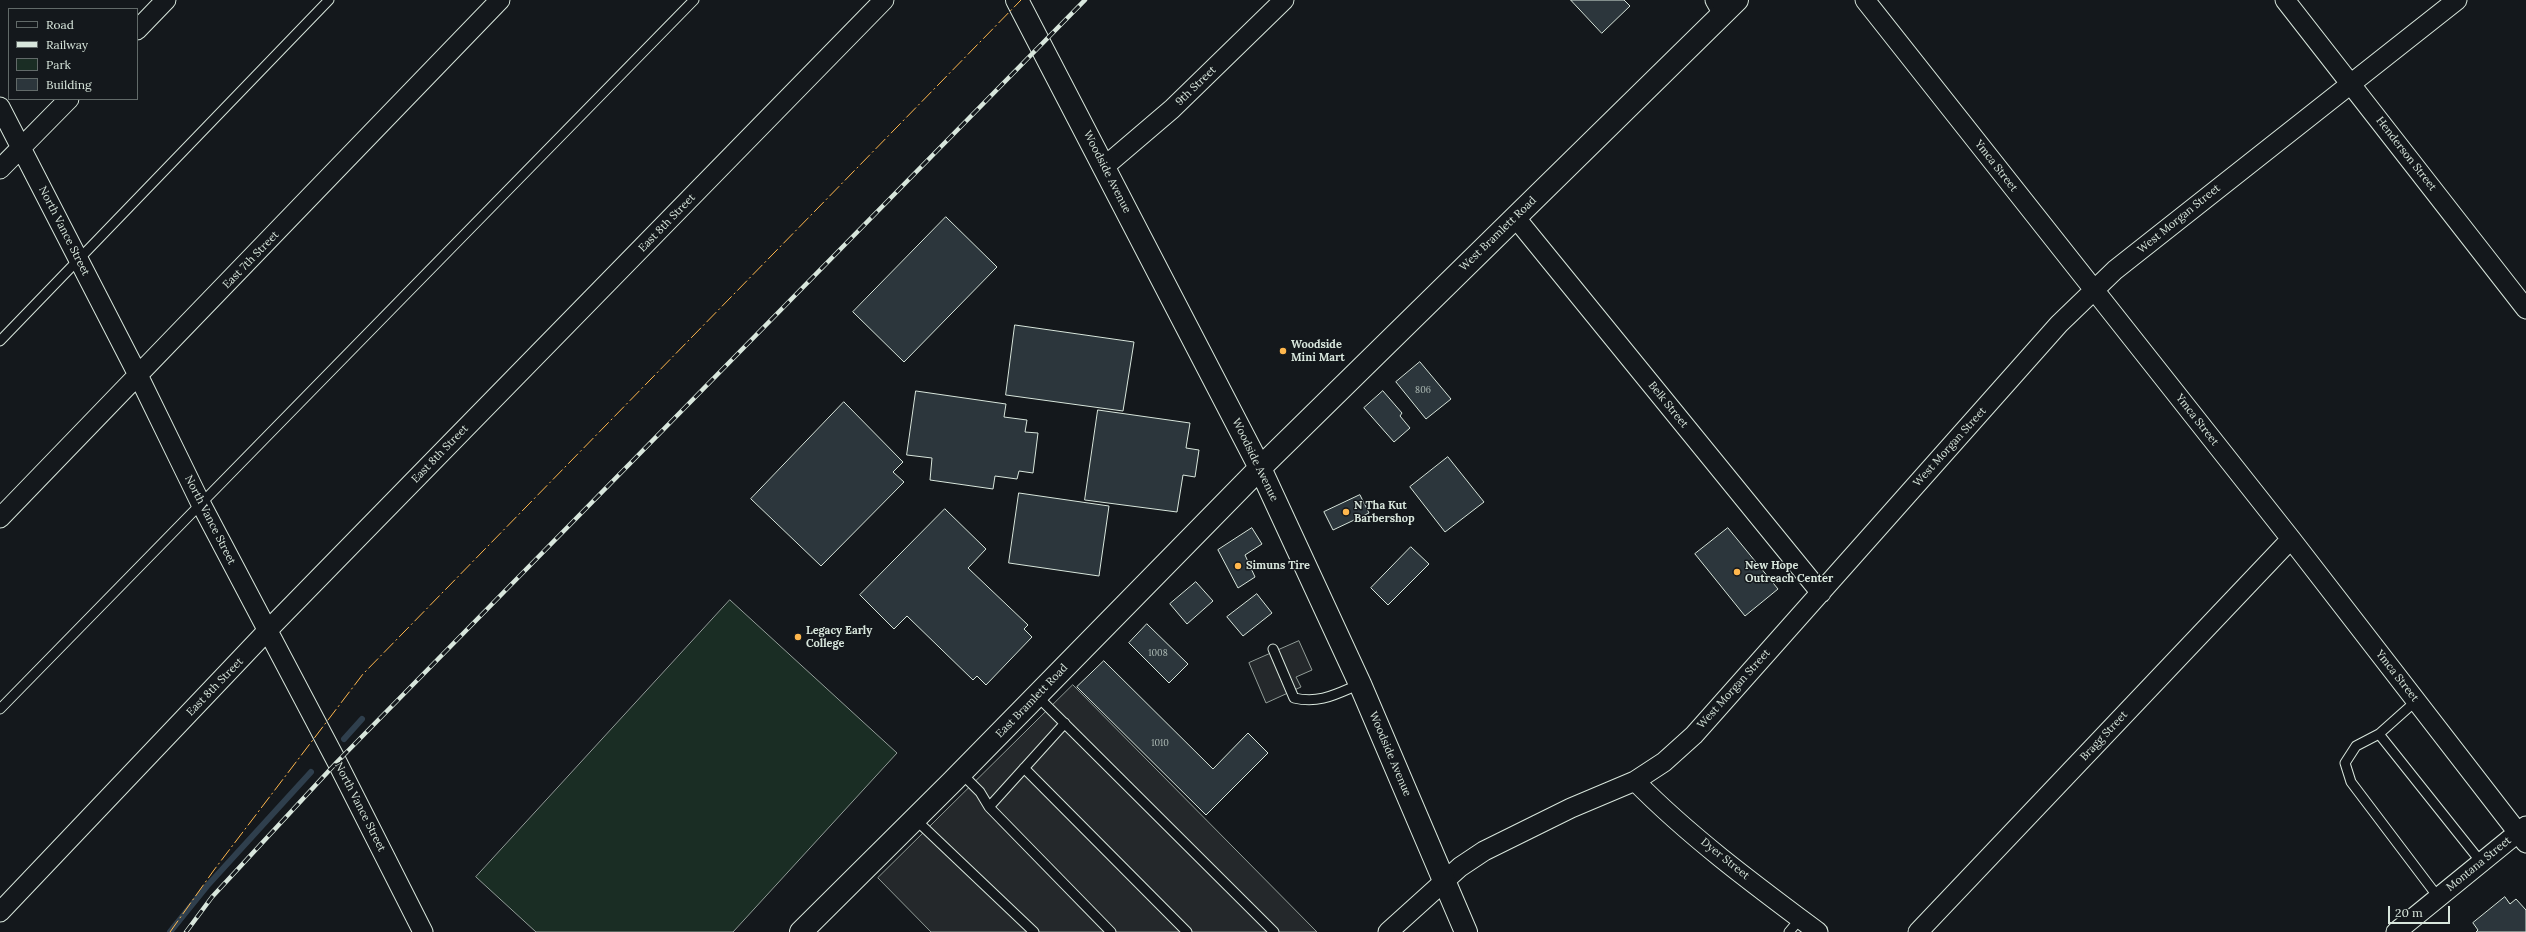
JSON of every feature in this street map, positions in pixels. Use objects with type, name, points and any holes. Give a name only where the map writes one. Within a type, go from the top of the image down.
[{"type":"street","points":[[138,29],[166,0]]},
{"type":"street","name":"East 7th Street","points":[[0,518],[139,377],[500,0]]},
{"type":"street","name":"East 8th Street","points":[[0,912],[268,630],[884,0]]},
{"type":"street","name":"Woodside Avenue","points":[[1017,0],[1260,468],[1360,684],[1444,884],[1466,932]]},
{"type":"street","name":"9th Street","points":[[1104,167],[1172,109],[1284,0]]},
{"type":"street","name":"Ymca Street","points":[[1865,0],[2523,834]]},
{"type":"street","name":"Henderson Street","points":[[2285,0],[2526,308]]},
{"type":"street","name":"West Morgan Street","points":[[1388,932],[1444,884],[1460,867],[1484,851],[1571,808],[1636,781],[1664,762],[1694,734],[2059,324],[2121,265],[2457,0]]},
{"type":"street","name":"West Bramlett Road","points":[[1260,468],[1515,217],[1725,5]]},
{"type":"street","points":[[0,169],[68,100]]},
{"type":"street","name":"North Vance Street","points":[[0,107],[22,147],[78,260],[139,377],[201,504],[268,630],[418,930]]},
{"type":"street","name":"Belk Street","points":[[1515,217],[1820,592]]},
{"type":"street","name":"East Bramlett Road","points":[[801,932],[961,773],[1260,468]]},
{"type":"street","name":"Bragg Street","points":[[1918,932],[2291,539]]},
{"type":"street","name":"Dyer Street","points":[[1636,781],[1656,802],[1795,925],[1818,932]]},
{"type":"street","name":"Montana Street","points":[[2396,932],[2481,862],[2523,834]]},
{"type":"lane","points":[[0,341],[329,0]]},
{"type":"lane","points":[[0,709],[694,0]]},
{"type":"lane","points":[[1273,649],[1294,698],[1310,702],[1329,698],[1360,684]]},
{"type":"lane","points":[[1037,696],[1274,932]]},
{"type":"lane","points":[[2416,700],[2379,734],[2356,746],[2345,763],[2351,782],[2438,897]]},
{"type":"lane","points":[[989,807],[1065,723]]},
{"type":"lane","points":[[2379,734],[2481,862]]},
{"type":"lane","points":[[1024,768],[1187,932]]},
{"type":"lane","points":[[961,773],[980,792],[989,807],[1111,932]]},
{"type":"lane","points":[[914,819],[1034,932]]},
{"type":"green space","points":[[730,600],[897,753],[733,932],[536,932],[476,877]]},
{"type":"shaded area","points":[[1299,641],[1312,670],[1296,677],[1301,687],[1266,703],[1249,663]]},
{"type":"shaded area","points":[[1073,685],[1317,932],[931,932],[878,878]]},
{"type":"building","points":[[1571,0],[1624,0],[1630,6],[1602,33]]},
{"type":"building","points":[[946,217],[997,267],[904,362],[853,312]]},
{"type":"building","points":[[1015,325],[1134,342],[1123,411],[1006,395]]},
{"type":"building","points":[[1420,362],[1451,399],[1426,419],[1396,382]]},
{"type":"building","points":[[916,391],[1006,404],[1004,417],[1027,420],[1025,432],[1038,433],[1033,473],[1019,471],[1017,479],[995,476],[993,489],[930,480],[932,458],[907,455]]},
{"type":"building","points":[[1383,391],[1402,413],[1400,416],[1410,428],[1394,442],[1364,408]]},
{"type":"building","points":[[844,402],[903,462],[893,472],[904,482],[821,566],[751,499]]},
{"type":"building","points":[[1098,410],[1190,423],[1186,448],[1199,450],[1195,477],[1183,475],[1177,512],[1085,500]]},
{"type":"building","points":[[1448,457],[1484,502],[1445,532],[1410,487]]},
{"type":"building","points":[[1019,493],[1109,506],[1099,576],[1009,563]]},
{"type":"building","name":"N Tha Kut Barbershop","points":[[1360,495],[1369,513],[1333,530],[1324,512]]},
{"type":"building","points":[[945,509],[986,549],[968,568],[1028,625],[1024,629],[1032,637],[986,685],[977,676],[973,680],[907,616],[894,629],[860,595]]},
{"type":"building","name":"Simuns Tire","points":[[1252,528],[1262,544],[1245,555],[1255,577],[1238,588],[1218,550]]},
{"type":"building","name":"New Hope Outreach Center","points":[[1728,528],[1778,589],[1745,616],[1695,554]]},
{"type":"building","points":[[1411,547],[1429,564],[1388,605],[1371,588]]},
{"type":"building","points":[[1196,582],[1213,601],[1187,624],[1170,604]]},
{"type":"building","points":[[1257,594],[1272,613],[1243,636],[1227,617]]},
{"type":"building","points":[[1147,624],[1188,664],[1169,683],[1129,643]]},
{"type":"building","points":[[1104,661],[1213,769],[1248,733],[1268,753],[1206,815],[1077,687]]},
{"type":"building","points":[[2505,897],[2510,904],[2516,899],[2526,910],[2526,932],[2476,932],[2478,930],[2473,923]]},
{"type":"waterway","points":[[344,739],[362,719]]},
{"type":"waterway","points":[[170,932],[207,886],[311,772]]},
{"type":"railway","points":[[186,932],[212,897],[337,762],[1085,0]]},
{"type":"power","points":[[170,932],[214,870],[363,674],[1021,0]]},
{"type":"place","name":"Woodside Mini Mart","points":[[1283,351]]},
{"type":"place","name":"N Tha Kut Barbershop","points":[[1346,512]]},
{"type":"place","name":"Simuns Tire","points":[[1238,566]]},
{"type":"place","name":"New Hope Outreach Center","points":[[1737,572]]},
{"type":"place","name":"Legacy Early College","points":[[798,637]]}]
